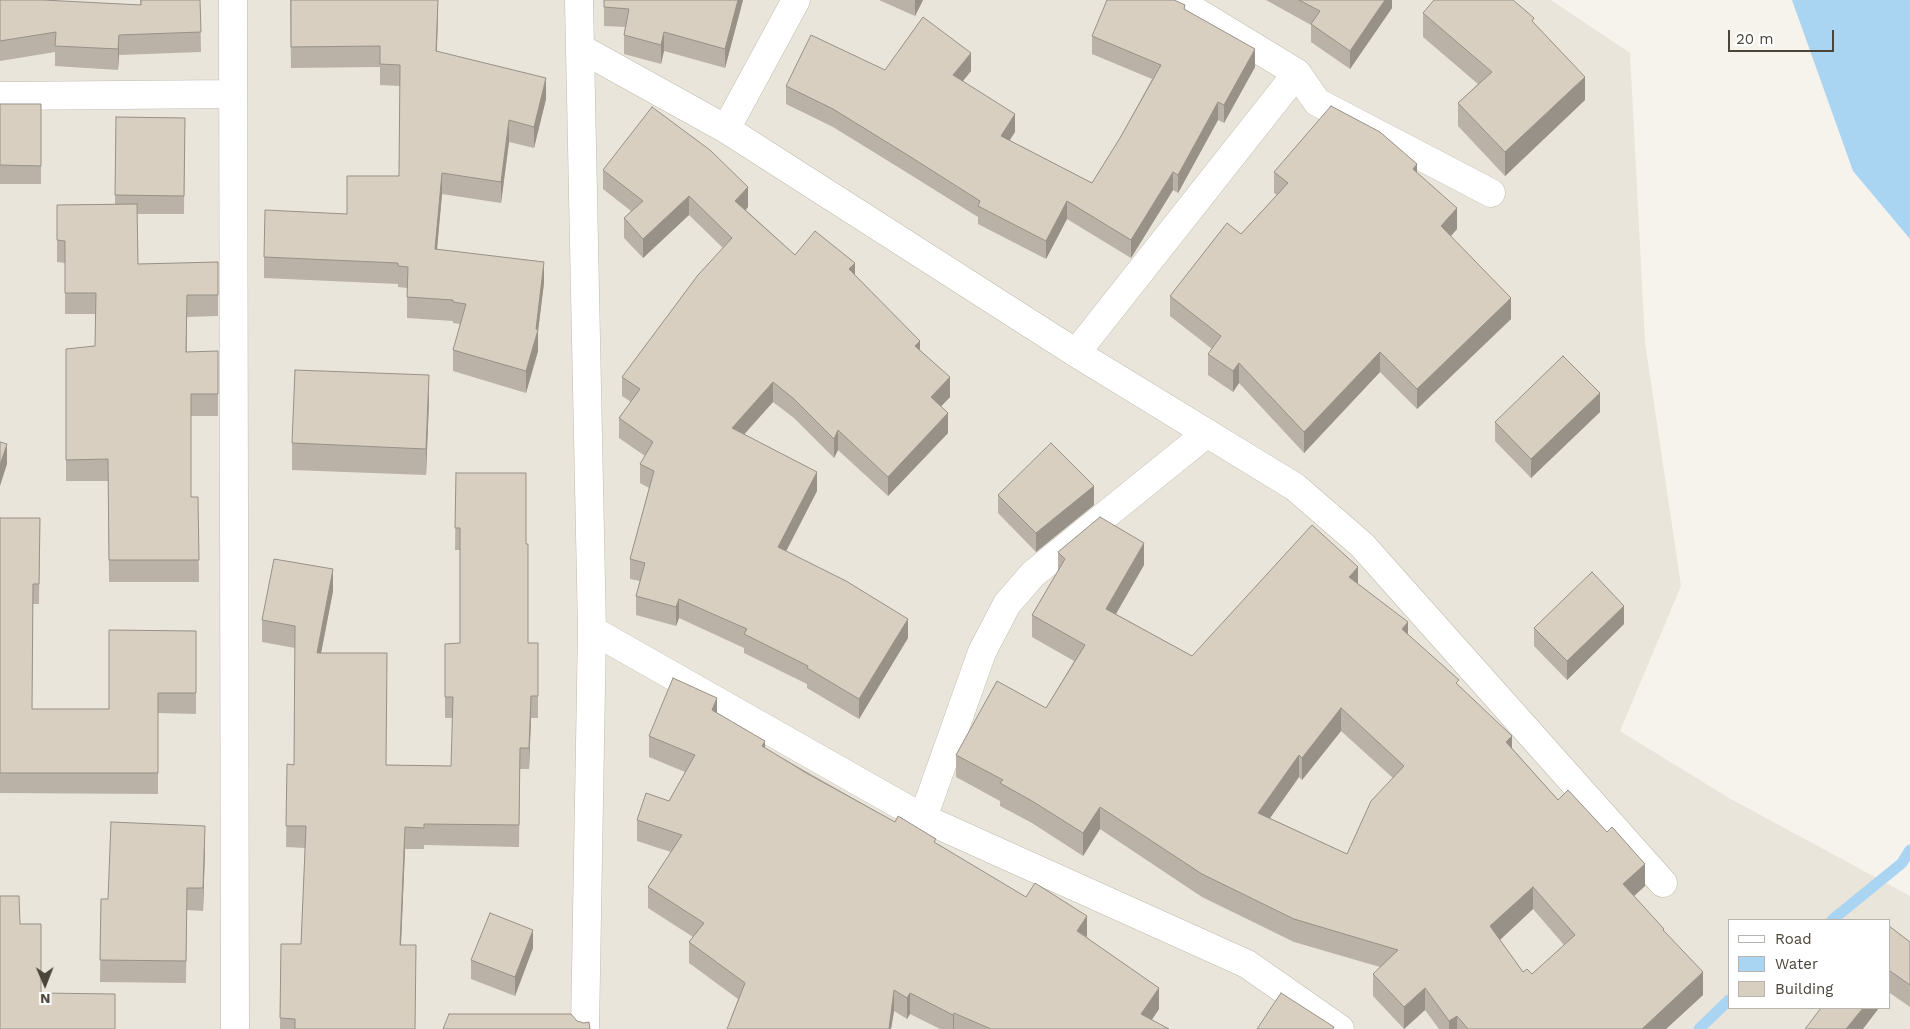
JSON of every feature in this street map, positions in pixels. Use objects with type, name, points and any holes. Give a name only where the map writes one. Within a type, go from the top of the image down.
[{"type":"street","points":[[233,0],[235,1029]]},
{"type":"street","points":[[579,0],[592,630],[584,1029]]},
{"type":"street","points":[[726,129],[796,0]]},
{"type":"street","points":[[1177,0],[1297,73],[1317,102],[1491,193]]},
{"type":"street","points":[[580,48],[726,129],[1076,353],[1295,487],[1362,544],[1662,883]]},
{"type":"street","points":[[1076,353],[1297,73]]},
{"type":"street","points":[[0,96],[233,94]]},
{"type":"street","points":[[923,818],[982,652],[1007,604],[1033,574],[1207,433]]},
{"type":"street","points":[[592,630],[923,818],[1247,964],[1340,1029]]},
{"type":"shaded area","points":[[0,0],[1551,0],[1630,53],[1645,342],[1681,586],[1620,731],[1729,798],[1910,896],[1910,1029],[0,1029]]},
{"type":"water","points":[[1792,0],[1910,0],[1910,239],[1853,171]]},
{"type":"building","points":[[0,0],[43,0],[141,5],[141,0],[200,0],[201,32],[119,35],[118,49],[55,46],[56,32],[0,41]]},
{"type":"building","points":[[291,0],[438,0],[436,51],[546,78],[534,127],[509,120],[501,182],[442,173],[435,249],[544,262],[536,329],[538,330],[526,371],[453,350],[466,304],[453,302],[453,300],[407,297],[408,267],[398,266],[398,263],[264,257],[265,210],[347,214],[347,176],[399,176],[400,65],[380,64],[380,46],[291,47]]},
{"type":"building","points":[[604,0],[738,0],[725,49],[664,32],[661,45],[624,35],[629,9],[604,7]]},
{"type":"building","points":[[1107,0],[1174,0],[1185,5],[1184,9],[1255,49],[1224,105],[1218,102],[1178,175],[1173,172],[1131,240],[1067,201],[1046,241],[978,206],[980,201],[906,154],[833,109],[786,86],[811,35],[885,70],[923,17],[971,53],[953,75],[1015,114],[1001,136],[1092,183],[1161,65],[1092,36]]},
{"type":"building","points":[[1299,0],[1385,0],[1350,51],[1311,24],[1320,11]]},
{"type":"building","points":[[1434,0],[1513,0],[1534,18],[1532,21],[1585,77],[1505,152],[1458,103],[1492,72],[1423,13]]},
{"type":"building","points":[[0,104],[41,104],[41,166],[0,165]]},
{"type":"building","points":[[1331,106],[1380,132],[1417,164],[1413,169],[1457,208],[1441,226],[1511,298],[1417,389],[1380,352],[1304,432],[1239,363],[1233,371],[1208,354],[1221,336],[1170,296],[1227,223],[1241,234],[1288,183],[1274,172]]},
{"type":"building","points":[[652,107],[710,150],[748,187],[735,201],[795,255],[815,231],[855,263],[849,269],[920,341],[915,346],[950,377],[931,397],[948,413],[888,477],[838,430],[834,439],[794,399],[773,382],[732,428],[817,472],[778,547],[846,581],[908,619],[859,699],[807,668],[808,666],[744,634],[747,629],[679,599],[676,607],[636,596],[645,563],[630,559],[654,471],[640,464],[653,442],[619,418],[640,389],[622,377],[698,275],[732,238],[689,196],[643,239],[624,218],[643,201],[603,170]]},
{"type":"building","points":[[116,117],[185,118],[184,196],[115,195]]},
{"type":"building","points":[[137,204],[138,264],[218,262],[218,295],[187,295],[186,352],[218,351],[218,394],[191,394],[191,497],[198,497],[199,560],[109,560],[108,459],[66,460],[66,349],[95,346],[96,293],[65,293],[65,241],[57,240],[57,205]]},
{"type":"building","points":[[1563,356],[1600,393],[1531,459],[1495,422]]},
{"type":"building","points":[[295,370],[429,375],[426,449],[292,443]]},
{"type":"building","points":[[0,442],[7,444],[0,465]]},
{"type":"building","points":[[1051,443],[1094,486],[1036,533],[998,495]]},
{"type":"building","points":[[456,473],[526,473],[528,643],[538,643],[538,696],[531,696],[529,748],[520,748],[519,825],[424,824],[424,828],[405,827],[400,945],[416,945],[415,1029],[295,1029],[295,1019],[280,1018],[281,944],[301,944],[306,826],[286,826],[287,764],[294,765],[295,626],[262,620],[274,559],[333,569],[317,653],[387,653],[386,765],[451,766],[453,697],[445,697],[445,644],[460,643],[460,528],[455,528]]},
{"type":"building","points":[[1100,517],[1144,543],[1106,609],[1192,656],[1312,525],[1358,567],[1349,577],[1408,622],[1402,629],[1459,680],[1456,683],[1512,736],[1506,742],[1558,800],[1568,790],[1607,832],[1612,827],[1645,864],[1623,884],[1703,972],[1642,1029],[1468,1029],[1457,1016],[1449,1021],[1425,988],[1404,1007],[1373,974],[1398,950],[1294,919],[1202,874],[1100,807],[1083,833],[1000,783],[1003,780],[956,755],[997,681],[1046,708],[1085,645],[1032,615],[1065,559],[1058,552]],"holes":[[[1341,708],[1404,766],[1371,801],[1347,854],[1258,813],[1299,755],[1302,758]],[[1533,887],[1575,935],[1532,974],[1527,969],[1523,972],[1490,926]]]},
{"type":"building","points":[[0,518],[40,518],[39,584],[33,584],[32,709],[109,709],[109,630],[196,631],[196,693],[158,693],[158,773],[0,773]]},
{"type":"building","points":[[1592,572],[1624,606],[1567,661],[1534,628]]},
{"type":"building","points":[[673,678],[717,698],[712,710],[765,741],[762,746],[808,774],[895,822],[898,816],[936,839],[934,842],[1026,897],[1035,883],[1087,916],[1077,931],[1159,988],[1141,1014],[1169,1029],[991,1029],[954,1013],[953,1015],[910,993],[907,998],[894,990],[889,1029],[727,1029],[745,983],[689,942],[704,923],[648,887],[682,835],[637,820],[646,793],[669,801],[695,755],[649,736]]},
{"type":"building","points":[[111,822],[205,826],[203,888],[187,888],[186,961],[100,960],[101,899],[108,899]]},
{"type":"building","points":[[0,896],[19,896],[20,924],[41,924],[41,993],[115,994],[115,1029],[0,1029]]},
{"type":"building","points":[[490,913],[533,930],[515,977],[471,960]]},
{"type":"building","points":[[1890,927],[1910,942],[1910,985],[1890,971]]},
{"type":"building","points":[[1281,993],[1334,1027],[1333,1029],[1257,1029]]},
{"type":"building","points":[[1820,1009],[1862,1009],[1846,1029],[1805,1029]]},
{"type":"building","points":[[449,1014],[571,1014],[577,1021],[589,1022],[590,1029],[443,1029]]},
{"type":"waterway","points":[[1833,919],[1902,863],[1910,850]]},
{"type":"waterway","points":[[1699,1029],[1728,1001]]}]
